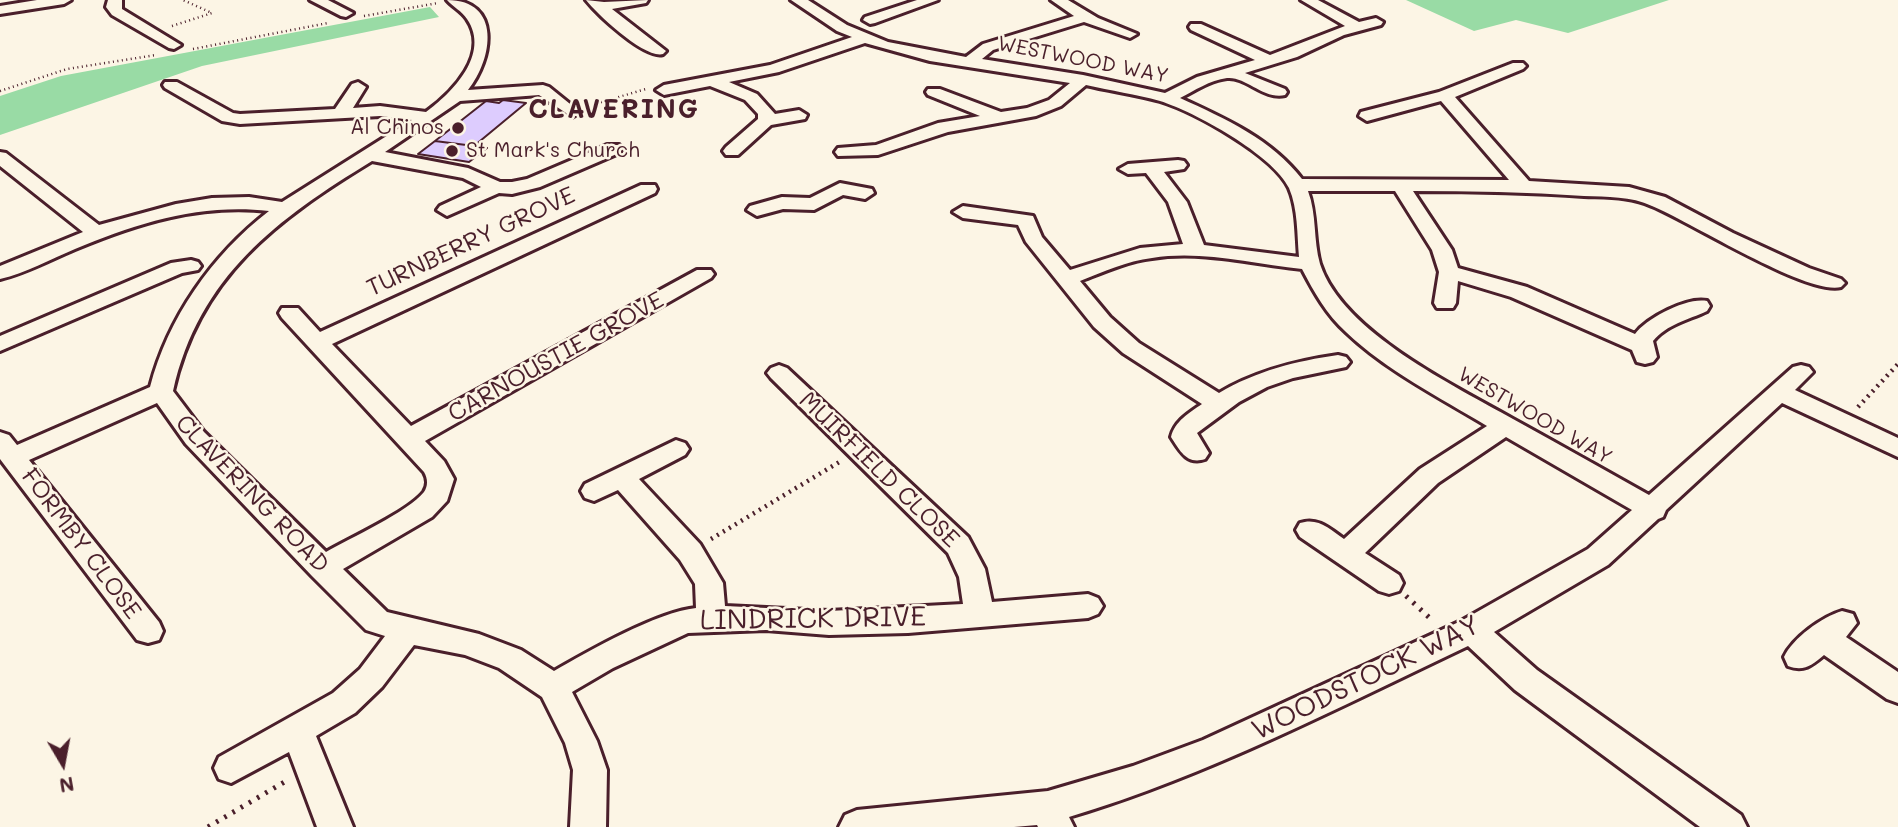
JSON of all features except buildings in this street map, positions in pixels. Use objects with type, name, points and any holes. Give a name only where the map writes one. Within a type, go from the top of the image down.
[{"type":"street","points":[[0,10],[64,0]]},
{"type":"street","points":[[115,0],[113,7],[117,12],[158,27],[168,50]]},
{"type":"street","points":[[317,0],[346,18]]},
{"type":"street","points":[[598,4],[641,0]]},
{"type":"street","name":"WESTWOOD WAY","points":[[798,0],[842,28],[867,29],[905,51],[1083,80],[1167,97],[1241,133],[1284,168],[1297,185],[1305,207],[1310,264],[1316,279],[1338,311],[1371,342],[1413,372],[1653,510]]},
{"type":"street","points":[[664,90],[715,82],[803,61],[931,0]]},
{"type":"street","points":[[1058,0],[1085,17],[1130,34]]},
{"type":"street","points":[[1308,0],[1356,26]]},
{"type":"street","name":"CLAVERING ROAD","points":[[448,1],[476,17],[482,30],[482,44],[469,80],[457,96],[288,208],[237,250],[181,328],[164,374],[161,392],[195,438],[377,621],[407,631],[468,643],[510,659],[553,687],[581,741],[590,770],[588,827]]},
{"type":"street","points":[[598,4],[626,30],[658,51]]},
{"type":"street","points":[[969,62],[988,47],[1085,17]]},
{"type":"street","points":[[1167,97],[1228,71],[1270,61],[1356,26],[1376,22]]},
{"type":"street","points":[[1196,27],[1270,61]]},
{"type":"street","points":[[1367,116],[1445,95],[1510,69],[1525,83]]},
{"type":"street","points":[[1228,71],[1279,92]]},
{"type":"street","points":[[757,210],[782,203],[814,204],[843,164],[925,132],[1030,112],[1055,103],[1083,80]]},
{"type":"street","points":[[715,82],[751,97],[767,113],[766,121]]},
{"type":"street","points":[[171,85],[228,117],[240,119],[380,111],[428,117]]},
{"type":"street","points":[[340,114],[358,88]]},
{"type":"street","points":[[457,96],[543,90],[572,112]]},
{"type":"street","points":[[934,92],[1000,117]]},
{"type":"street","points":[[1445,95],[1524,186]]},
{"type":"street","points":[[732,150],[766,121],[799,115]]},
{"type":"street","points":[[370,155],[468,173],[496,187],[512,188],[533,183],[613,149]]},
{"type":"street","points":[[0,157],[98,234]]},
{"type":"street","points":[[843,164],[865,193]]},
{"type":"street","points":[[1128,169],[1178,165]]},
{"type":"street","points":[[1151,167],[1177,202],[1196,251]]},
{"type":"street","points":[[1297,185],[1524,186],[1629,193],[1658,201],[1795,277],[1834,283]]},
{"type":"street","points":[[1400,186],[1435,235],[1449,272],[1445,303]]},
{"type":"street","points":[[447,210],[496,187]]},
{"type":"street","name":"TURNBERRY GROVE","points":[[317,342],[648,189]]},
{"type":"street","points":[[0,273],[150,214],[199,204],[237,201],[288,208]]},
{"type":"street","points":[[963,212],[1026,220],[1032,238],[1102,322],[1131,348],[1219,404]]},
{"type":"street","points":[[1066,279],[1163,250],[1196,251],[1310,264]]},
{"type":"street","points":[[0,344],[178,267],[192,265]]},
{"type":"street","points":[[1449,272],[1518,292],[1643,351],[1648,330],[1660,320],[1699,306]]},
{"type":"street","name":"CARNOUSTIE GROVE","points":[[408,439],[705,274]]},
{"type":"street","points":[[290,313],[439,473],[441,486],[438,494],[422,510],[322,568]]},
{"type":"street","points":[[1196,453],[1184,437],[1185,431],[1219,404],[1264,377],[1338,362]]},
{"type":"street","name":"WOODSTOCK WAY","points":[[857,827],[1052,817],[1132,782],[1214,751],[1461,634],[1598,557],[1653,510],[1801,372]]},
{"type":"street","name":"MUIRFIELD CLOSE","points":[[779,373],[958,545],[968,559],[975,579],[978,613]]},
{"type":"street","name":"FORMBY CLOSE","points":[[148,631],[7,449],[161,392]]},
{"type":"street","points":[[1781,393],[1898,449]]},
{"type":"street","points":[[1346,554],[1429,475],[1505,426]]},
{"type":"street","points":[[594,491],[676,449]]},
{"type":"street","points":[[621,477],[690,552],[709,583],[711,618]]},
{"type":"street","points":[[1310,530],[1389,583]]},
{"type":"street","name":"LINDRICK DRIVE","points":[[553,687],[651,634],[684,621],[766,618],[828,623],[908,621],[978,613],[1088,606]]},
{"type":"street","points":[[1799,657],[1833,630],[1898,689]]},
{"type":"street","points":[[231,768],[344,703],[371,678],[407,631]]},
{"type":"street","points":[[1461,634],[1729,827]]},
{"type":"street","points":[[298,731],[334,827]]},
{"type":"path","points":[[158,27],[212,13],[183,0]]},
{"type":"path","points":[[189,50],[346,18],[448,1]]},
{"type":"path","points":[[0,91],[67,69],[168,50]]},
{"type":"path","points":[[1843,423],[1898,364]]},
{"type":"path","points":[[700,546],[842,460]]},
{"type":"path","points":[[1389,583],[1461,634]]},
{"type":"path","points":[[208,827],[311,767]]},
{"type":"green space","points":[[1406,0],[1669,0],[1568,33],[1516,20],[1474,31]]},
{"type":"green space","points":[[430,7],[439,17],[202,66],[0,135],[0,96],[61,76]]},
{"type":"place","name":"Al Chinos","points":[[458,128]]},
{"type":"place","name":"St Mark's Church","points":[[452,151]]},
{"type":"district","name":"CLAVERING","points":[[614,110]]}]
